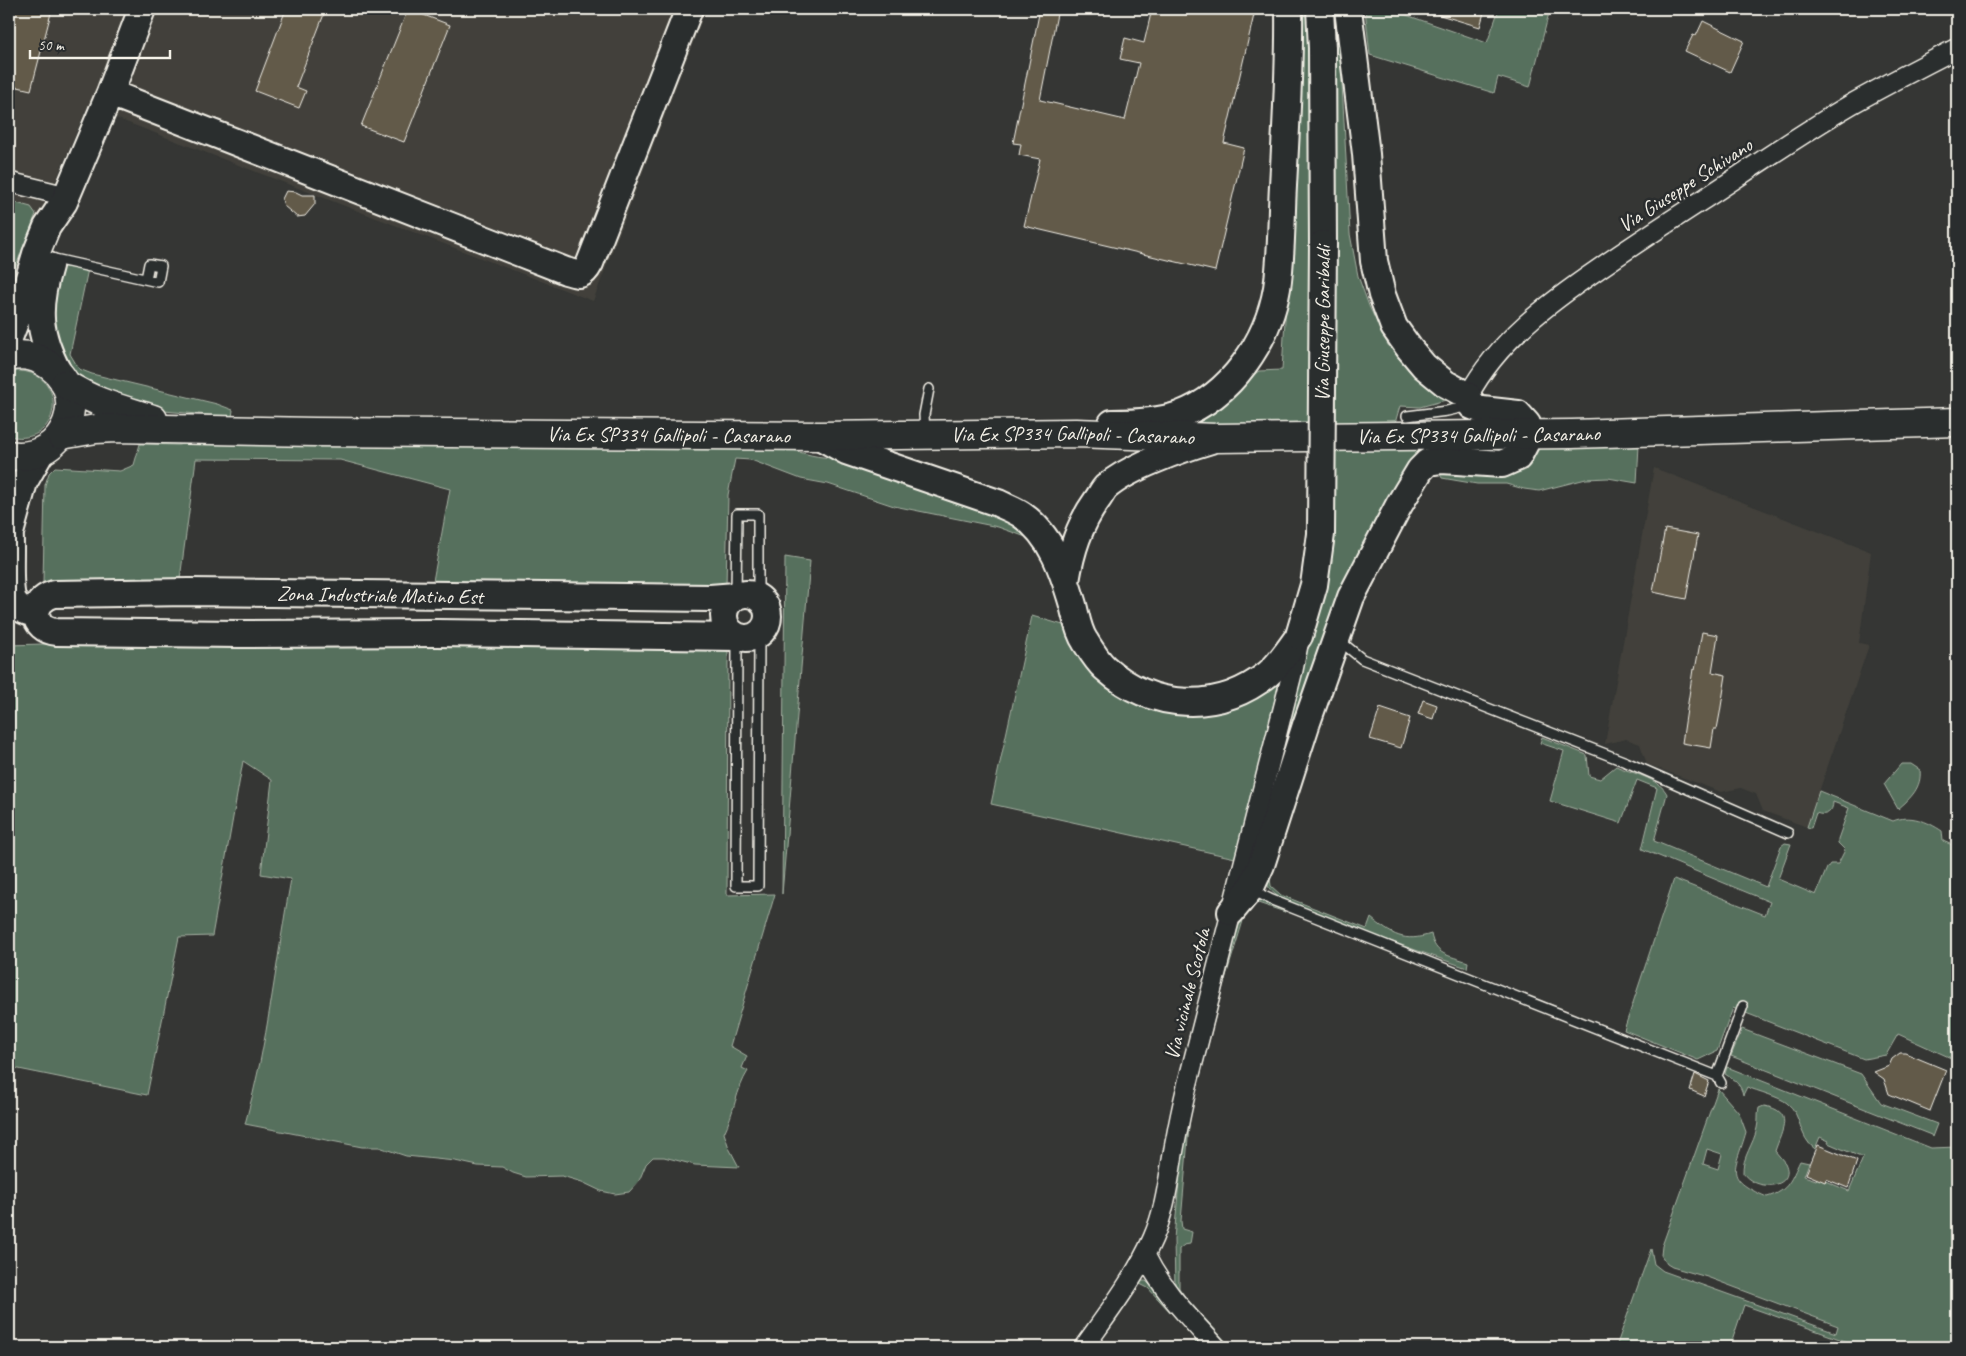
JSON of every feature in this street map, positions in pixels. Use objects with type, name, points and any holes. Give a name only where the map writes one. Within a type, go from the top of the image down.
[{"type":"main road","points":[[51,444],[67,423],[70,397],[46,348],[40,316],[44,281],[43,256],[48,227],[65,199],[110,93],[142,9]]},
{"type":"main road","points":[[110,93],[566,272],[583,274],[590,263],[689,9]]},
{"type":"main road","points":[[1076,433],[1099,424],[1156,421],[1180,414],[1205,402],[1230,380],[1253,352],[1262,336],[1269,319],[1277,279],[1288,108],[1289,9]]},
{"type":"main road","name":"Via Giuseppe Garibaldi","points":[[1300,636],[1314,585],[1321,534],[1323,244],[1322,48],[1320,9]]},
{"type":"main road","points":[[1231,912],[1250,889],[1268,845],[1336,637],[1351,597],[1399,505],[1420,470],[1428,462],[1442,460],[1502,464],[1518,457],[1530,434],[1527,424],[1518,414],[1482,410],[1446,384],[1424,366],[1394,327],[1382,295],[1374,261],[1366,154],[1348,9]]},
{"type":"main road","points":[[9,338],[43,256]]},
{"type":"main road","name":"Via Ex SP334 Gallipoli - Casarano","points":[[9,357],[24,355],[37,358],[48,364],[85,397],[105,405],[188,429]]},
{"type":"main road","name":"Via Ex SP334 Gallipoli - Casarano","points":[[9,455],[28,456],[51,444],[96,428],[315,432],[819,436],[1076,433],[1216,438],[1530,434],[1957,422]]},
{"type":"main road","points":[[819,436],[846,451],[998,503],[1021,514],[1038,528],[1058,559],[1083,639],[1105,668],[1150,695],[1174,702],[1220,699],[1244,690],[1269,673],[1300,636]]},
{"type":"main road","points":[[1066,581],[1075,542],[1087,514],[1106,488],[1129,473],[1178,450],[1216,438]]},
{"type":"main road","name":"Zona Industriale Matino Est","points":[[36,614],[26,612],[20,608],[11,593],[9,528],[24,482],[51,444]]},
{"type":"main road","points":[[239,634],[240,593]]},
{"type":"main road","name":"Zona Industriale Matino Est","points":[[747,597],[240,593],[54,594],[46,596],[40,601],[36,614],[37,620],[42,627],[50,632],[748,635]]},
{"type":"main road","points":[[535,634],[536,596]]},
{"type":"main road","points":[[747,597],[765,605],[768,615],[767,625],[748,635],[729,631],[724,622],[724,612],[729,603],[747,597]]},
{"type":"street","name":"Via Giuseppe Schivano","points":[[1470,401],[1478,378],[1504,345],[1529,320],[1554,300],[1663,226],[1849,106],[1957,48]]},
{"type":"street","points":[[9,182],[65,199]]},
{"type":"street","name":"Via vicinale Scotola","points":[[1084,1347],[1116,1302],[1154,1237],[1168,1188],[1175,1139],[1187,1086],[1300,636]]},
{"type":"street","points":[[1145,1255],[1168,1295],[1216,1347]]},
{"type":"lane","points":[[43,256],[146,279]]},
{"type":"lane","points":[[925,434],[924,415],[929,389]]},
{"type":"lane","points":[[1407,416],[1447,411],[1470,401]]},
{"type":"lane","points":[[737,514],[758,514],[747,597],[737,514]]},
{"type":"lane","points":[[748,635],[758,886],[736,886],[748,635]]},
{"type":"lane","points":[[1336,637],[1362,659],[1626,762],[1788,833]]},
{"type":"lane","points":[[1250,889],[1272,900],[1719,1080],[1743,1006]]},
{"type":"shaded area","points":[[9,9],[706,9],[593,301],[87,107],[23,258],[9,299]]},
{"type":"shaded area","points":[[1654,468],[1871,552],[1859,643],[1869,645],[1807,827],[1763,811],[1756,794],[1741,788],[1721,792],[1647,764],[1640,744],[1626,739],[1605,744]]},
{"type":"green space","points":[[1301,9],[1310,9],[1314,423],[1179,424],[1259,371],[1282,370],[1296,136]]},
{"type":"green space","points":[[1329,9],[1338,9],[1350,234],[1358,276],[1369,306],[1388,345],[1409,371],[1446,400],[1420,407],[1400,406],[1395,423],[1334,423]]},
{"type":"green space","points":[[1365,9],[1389,9],[1487,43],[1499,9],[1550,9],[1530,87],[1498,77],[1494,93],[1370,55]]},
{"type":"green space","points":[[9,201],[31,207],[36,214],[9,284]]},
{"type":"green space","points":[[62,267],[88,269],[70,354],[79,369],[92,374],[217,404],[233,410],[232,417],[164,411],[118,401],[77,377],[48,328],[53,293]]},
{"type":"green space","points":[[14,371],[32,373],[45,382],[52,394],[53,407],[50,420],[41,431],[27,437],[9,436],[9,373]]},
{"type":"green space","points":[[194,442],[506,448],[790,449],[831,458],[846,457],[1025,526],[1055,571],[1026,537],[998,527],[894,506],[828,484],[801,479],[751,460],[735,459],[728,495],[726,586],[433,581],[450,489],[340,460],[196,459],[180,579],[43,583],[45,485],[49,473],[55,467],[120,471],[134,465],[140,444],[178,445]]},
{"type":"green space","points":[[1543,445],[1639,445],[1637,483],[1608,478],[1586,479],[1539,491],[1506,484],[1477,484],[1442,478],[1437,468],[1386,548],[1349,624],[1349,628],[1347,624],[1352,607],[1422,476],[1438,466],[1521,472],[1526,470],[1536,449]]},
{"type":"green space","points":[[1423,449],[1372,540],[1247,878],[1322,594],[1334,451]]},
{"type":"green space","points":[[785,557],[810,561],[782,894]]},
{"type":"green space","points":[[1032,616],[1070,627],[1137,699],[1281,675],[1235,858],[991,804]]},
{"type":"green space","points":[[76,643],[728,647],[727,895],[775,894],[730,1046],[747,1056],[742,1068],[748,1071],[724,1133],[739,1167],[695,1165],[664,1157],[653,1157],[646,1164],[639,1181],[629,1192],[615,1194],[601,1191],[582,1182],[562,1176],[526,1177],[502,1167],[478,1166],[455,1161],[406,1156],[379,1147],[362,1147],[245,1124],[266,1033],[291,879],[261,874],[272,780],[243,761],[212,936],[179,937],[147,1095],[9,1067],[9,645]]},
{"type":"green space","points":[[1542,737],[1587,755],[1589,776],[1600,779],[1616,766],[1658,784],[1667,794],[1654,841],[1766,887],[1781,846],[1785,843],[1791,844],[1778,879],[1816,895],[1827,868],[1830,864],[1838,864],[1845,850],[1838,843],[1838,839],[1849,808],[1833,802],[1833,806],[1828,813],[1816,813],[1811,828],[1807,827],[1819,791],[1893,821],[1912,818],[1930,824],[1942,831],[1943,841],[1957,847],[1957,1042],[1951,1058],[1898,1034],[1886,1055],[1864,1059],[1733,1008],[1717,1051],[1698,1060],[1624,1030],[1674,879],[1765,915],[1770,902],[1642,849],[1657,788],[1637,780],[1621,823],[1550,801],[1564,751],[1540,743]]},
{"type":"green space","points":[[1901,764],[1911,764],[1920,770],[1920,776],[1915,792],[1898,809],[1884,784]]},
{"type":"green space","points":[[1269,871],[1271,886],[1281,895],[1367,929],[1371,918],[1385,929],[1399,936],[1413,938],[1431,934],[1439,951],[1468,962],[1467,968],[1384,939],[1280,898],[1268,887]]},
{"type":"green space","points":[[1255,898],[1285,912],[1255,902],[1246,911],[1223,986],[1190,1115],[1181,1221],[1182,1229],[1192,1232],[1190,1244],[1184,1245],[1179,1249],[1179,1288],[1231,1347],[1227,1347],[1181,1298],[1175,1287],[1174,1239],[1182,1146],[1221,979],[1245,908]]},
{"type":"green space","points":[[1742,1029],[1861,1074],[1881,1103],[1937,1124],[1932,1137],[1731,1056]]},
{"type":"green space","points":[[1727,1067],[1931,1148],[1957,1147],[1957,1347],[1862,1347],[1744,1305],[1730,1347],[1616,1347],[1651,1249],[1654,1264],[1663,1271],[1836,1333],[1838,1326],[1707,1277],[1672,1267],[1667,1264],[1661,1255],[1662,1246],[1718,1089],[1739,1113],[1746,1132],[1735,1171],[1743,1184],[1752,1190],[1767,1197],[1785,1188],[1800,1161],[1809,1163],[1804,1176],[1816,1180],[1818,1178],[1849,1191],[1863,1158],[1828,1143],[1829,1141],[1820,1137],[1815,1149],[1806,1138],[1795,1113],[1787,1103],[1774,1096],[1747,1087],[1743,1095],[1739,1085],[1725,1074]],"holes":[[[1707,1149],[1722,1154],[1718,1169],[1703,1164]]]},
{"type":"green space","points":[[1764,1106],[1780,1112],[1784,1122],[1775,1151],[1785,1163],[1787,1171],[1785,1178],[1774,1185],[1757,1183],[1743,1173],[1744,1161],[1757,1128],[1759,1108]]},
{"type":"green space","points":[[1140,1281],[1146,1281],[1154,1289],[1206,1347],[1196,1347],[1195,1339],[1148,1288],[1140,1284],[1136,1287]]},
{"type":"building","points":[[9,9],[52,9],[31,90],[9,85]]},
{"type":"building","points":[[286,9],[326,9],[296,87],[306,91],[299,108],[255,91]]},
{"type":"building","points":[[408,9],[450,25],[404,142],[361,126]]},
{"type":"building","points":[[1040,9],[1058,9],[1040,100],[1125,120],[1139,63],[1120,59],[1125,38],[1144,43],[1152,9],[1238,9],[1237,11],[1254,15],[1224,143],[1244,148],[1215,271],[1024,226],[1040,159],[1019,155],[1021,144],[1013,143]]},
{"type":"building","points":[[1431,9],[1485,9],[1480,27],[1430,12]]},
{"type":"building","points":[[1703,21],[1744,41],[1730,72],[1685,51],[1693,35],[1696,36]]},
{"type":"building","points":[[286,191],[302,195],[315,195],[315,204],[305,216],[297,217],[284,206],[282,199]]},
{"type":"building","points":[[1665,529],[1698,535],[1686,599],[1653,592]]},
{"type":"building","points":[[1702,632],[1718,635],[1712,672],[1726,675],[1717,729],[1714,729],[1711,748],[1682,743],[1693,669],[1695,670]]},
{"type":"building","points":[[1423,700],[1437,705],[1433,719],[1418,714]]},
{"type":"building","points":[[1380,708],[1410,718],[1401,748],[1370,739]]},
{"type":"building","points":[[1900,1053],[1905,1053],[1946,1070],[1930,1111],[1889,1094],[1884,1079],[1874,1072],[1889,1066],[1892,1059]]},
{"type":"building","points":[[1695,1074],[1709,1081],[1704,1096],[1690,1090]]},
{"type":"building","points":[[1818,1145],[1857,1161],[1848,1188],[1826,1179],[1825,1182],[1806,1174]]}]
